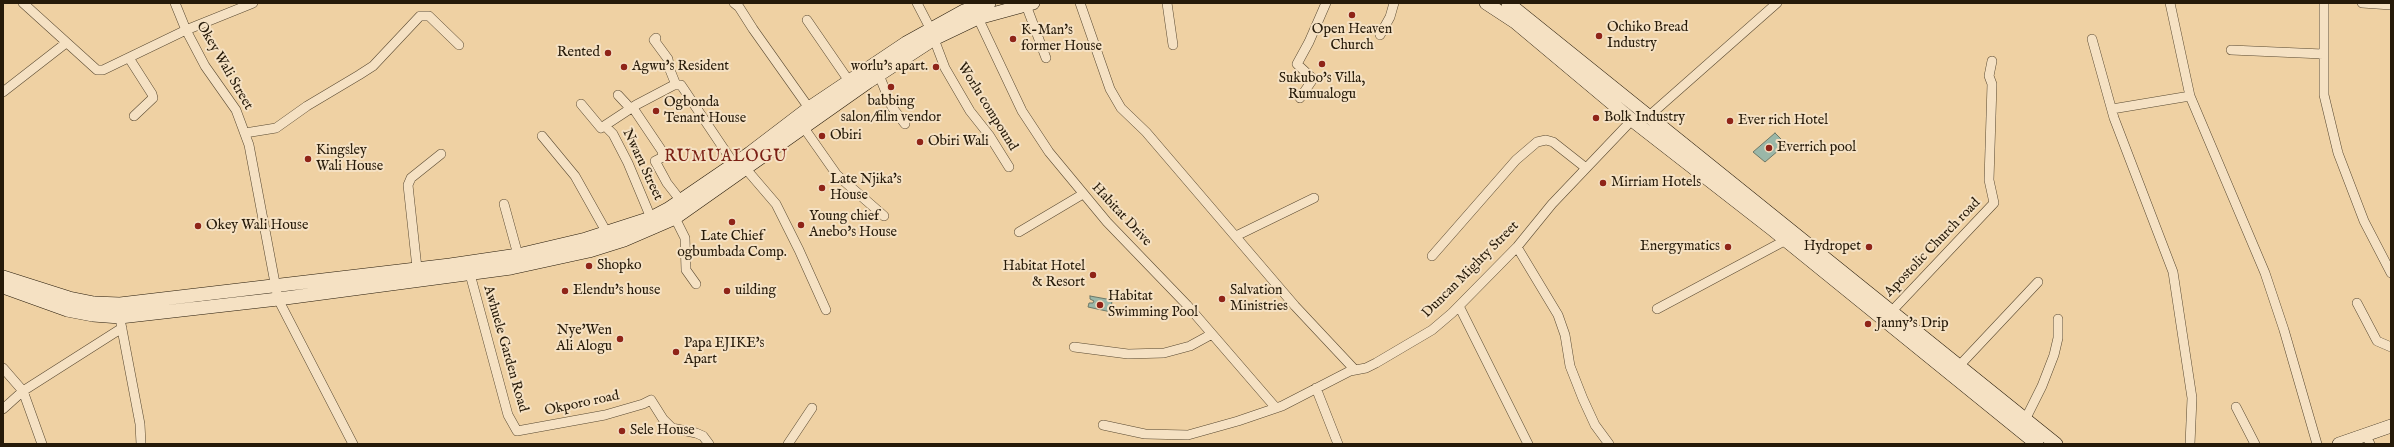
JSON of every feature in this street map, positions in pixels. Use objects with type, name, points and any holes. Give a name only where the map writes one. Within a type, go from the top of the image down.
[{"type":"main road","points":[[1486,3],[1514,22],[1632,120],[1786,240],[2037,444]]},
{"type":"main road","points":[[1508,3],[2056,444]]},
{"type":"main road","points":[[3,277],[94,303],[158,301],[518,255],[616,234],[675,218],[740,167],[809,108],[849,81],[932,34],[980,8],[1029,4]]},
{"type":"main road","points":[[3,287],[67,310],[121,322],[278,299],[470,274],[555,260],[651,218],[740,167],[804,128],[879,75],[932,34]]},
{"type":"main road","points":[[2339,444],[2391,426]]},
{"type":"main road","points":[[2368,443],[2391,436]]},
{"type":"street","points":[[23,3],[66,44],[97,70],[103,70],[186,30],[254,3]]},
{"type":"street","name":"Okey Wali Street","points":[[175,3],[186,30],[205,66],[236,110],[249,145],[278,299],[353,444]]},
{"type":"street","points":[[734,3],[740,7],[753,29],[809,108]]},
{"type":"street","name":"Worlu compound","points":[[917,3],[932,34],[945,68],[970,111],[989,135],[1009,167]]},
{"type":"street","points":[[1080,3],[1110,89],[1121,108],[1146,132],[1303,315],[1355,370]]},
{"type":"street","points":[[1167,3],[1173,45]]},
{"type":"street","points":[[1300,98],[1313,79],[1296,64],[1309,42],[1326,3]]},
{"type":"street","points":[[1380,35],[1390,17],[1394,3]]},
{"type":"street","points":[[1649,116],[1777,3]]},
{"type":"street","points":[[2170,3],[2190,96],[2265,273],[2284,330],[2317,444]]},
{"type":"street","points":[[2324,3],[2324,95],[2338,154],[2364,221],[2391,273]]},
{"type":"street","points":[[2362,3],[2391,5]]},
{"type":"street","points":[[1029,4],[1046,58]]},
{"type":"street","name":"Habitat Drive","points":[[980,8],[1022,111],[1049,152],[1083,194],[1187,305],[1276,408]]},
{"type":"street","points":[[245,133],[276,128],[307,106],[373,66],[420,16],[430,16],[459,45]]},
{"type":"street","points":[[807,20],[849,81]]},
{"type":"street","points":[[656,38],[654,40],[668,59],[670,70],[676,84]]},
{"type":"street","points":[[2092,39],[2112,109],[2173,272],[2192,398],[2190,444]]},
{"type":"street","points":[[3,92],[66,44]]},
{"type":"street","points":[[2231,50],[2323,54]]},
{"type":"street","points":[[129,58],[152,94],[153,98],[134,116]]},
{"type":"street","name":"Apostolic Church road","points":[[1891,312],[1994,203],[1989,180],[1992,84],[1989,76],[1992,61]]},
{"type":"street","points":[[879,75],[892,107],[905,124]]},
{"type":"street","points":[[605,126],[632,108],[676,84],[681,85],[690,95],[740,167],[776,204],[826,310]]},
{"type":"street","points":[[618,95],[632,108],[662,151],[663,157],[655,161],[667,183],[681,201]]},
{"type":"street","points":[[2112,109],[2190,96]]},
{"type":"street","name":"Nwaru Street","points":[[581,104],[601,128],[605,126],[613,134],[628,163],[651,218]]},
{"type":"street","name":"Duncan Mighty Street","points":[[1103,425],[1145,434],[1188,435],[1238,421],[1276,408],[1355,370],[1376,363],[1416,340],[1432,330],[1459,306],[1517,247],[1552,204],[1632,120]]},
{"type":"street","points":[[804,128],[837,175],[884,216]]},
{"type":"street","points":[[542,136],[564,160],[616,234]]},
{"type":"street","points":[[1432,256],[1516,160],[1537,142],[1546,140],[1553,142],[1586,168]]},
{"type":"street","points":[[417,268],[408,185],[411,178],[441,154]]},
{"type":"street","points":[[1019,232],[1083,194]]},
{"type":"street","points":[[1236,236],[1314,198]]},
{"type":"street","points":[[504,204],[518,255]]},
{"type":"street","points":[[675,218],[685,238],[686,270],[696,284]]},
{"type":"street","points":[[1657,309],[1786,240]]},
{"type":"street","points":[[1517,247],[1558,315],[1565,335],[1570,366],[1583,399],[1594,425],[1609,444]]},
{"type":"street","name":"Awhuele Garden Road","points":[[470,274],[508,415],[517,431]]},
{"type":"street","points":[[1958,366],[2038,282]]},
{"type":"street","points":[[2357,303],[2377,341],[2391,347]]},
{"type":"street","points":[[1459,306],[1528,444]]},
{"type":"street","points":[[2025,420],[2042,386],[2054,355],[2058,338],[2058,318]]},
{"type":"street","points":[[3,409],[23,391],[121,322],[136,403],[141,444]]},
{"type":"street","points":[[1074,347],[1128,354],[1164,353],[1190,346],[1212,334]]},
{"type":"street","points":[[3,368],[23,391],[42,444]]},
{"type":"street","points":[[1316,388],[1338,444]]},
{"type":"street","name":"Okporo road","points":[[517,431],[605,415],[643,404],[651,400],[663,419],[672,428],[703,436],[709,444]]},
{"type":"street","points":[[2236,407],[2255,444]]},
{"type":"street","points":[[788,444],[812,408]]},
{"type":"shaded area","name":"Everrich pool","points":[[1775,133],[1786,144],[1765,162],[1753,152]]},
{"type":"shaded area","name":"Habitat Swimming Pool","points":[[1090,296],[1112,300],[1111,312],[1088,307],[1089,303],[1093,303],[1094,301],[1090,299]]},
{"type":"place","name":"Open Heaven Church","points":[[1352,15]]},
{"type":"place","name":"Ochiko Bread Industry","points":[[1599,36]]},
{"type":"place","name":"K-Man's former House","points":[[1013,39]]},
{"type":"place","name":"Rented","points":[[608,53]]},
{"type":"place","name":"Sukubo's Villa, Rumualogu","points":[[1322,64]]},
{"type":"place","name":"Agwu's Resident","points":[[624,67]]},
{"type":"place","name":"worlu's apart.","points":[[936,67]]},
{"type":"place","name":"babbing salon/film vendor","points":[[891,87]]},
{"type":"place","name":"Ogbonda Tenant House","points":[[656,111]]},
{"type":"place","name":"Bolk Industry","points":[[1596,118]]},
{"type":"place","name":"Ever rich Hotel","points":[[1730,121]]},
{"type":"place","name":"Obiri","points":[[822,136]]},
{"type":"place","name":"Obiri Wali","points":[[920,142]]},
{"type":"place","name":"Everrich pool","points":[[1769,148]]},
{"type":"place","name":"Kingsley Wali House","points":[[308,159]]},
{"type":"place","name":"Mirriam Hotels","points":[[1603,183]]},
{"type":"place","name":"Late Njika's House","points":[[822,188]]},
{"type":"place","name":"Late Chief ogbumbada Comp.","points":[[732,222]]},
{"type":"place","name":"Young chief Anebo's House","points":[[801,225]]},
{"type":"place","name":"Okey Wali House","points":[[198,226]]},
{"type":"place","name":"Energymatics","points":[[1728,247]]},
{"type":"place","name":"Hydropet","points":[[1869,247]]},
{"type":"place","name":"Shopko","points":[[589,266]]},
{"type":"place","name":"Habitat Hotel & Resort","points":[[1093,275]]},
{"type":"place","name":"Elendu's house","points":[[565,291]]},
{"type":"place","name":"uilding","points":[[727,291]]},
{"type":"place","name":"Salvation Ministries","points":[[1222,299]]},
{"type":"place","name":"Habitat Swimming Pool","points":[[1100,305]]},
{"type":"place","name":"Janny's Drip","points":[[1868,324]]},
{"type":"place","name":"Nye'Wen Ali Alogu","points":[[620,339]]},
{"type":"place","name":"Papa EJIKE's Apart","points":[[676,352]]},
{"type":"place","name":"Sele House","points":[[622,431]]},
{"type":"district","name":"RUMUALOGU","points":[[726,158]]}]
